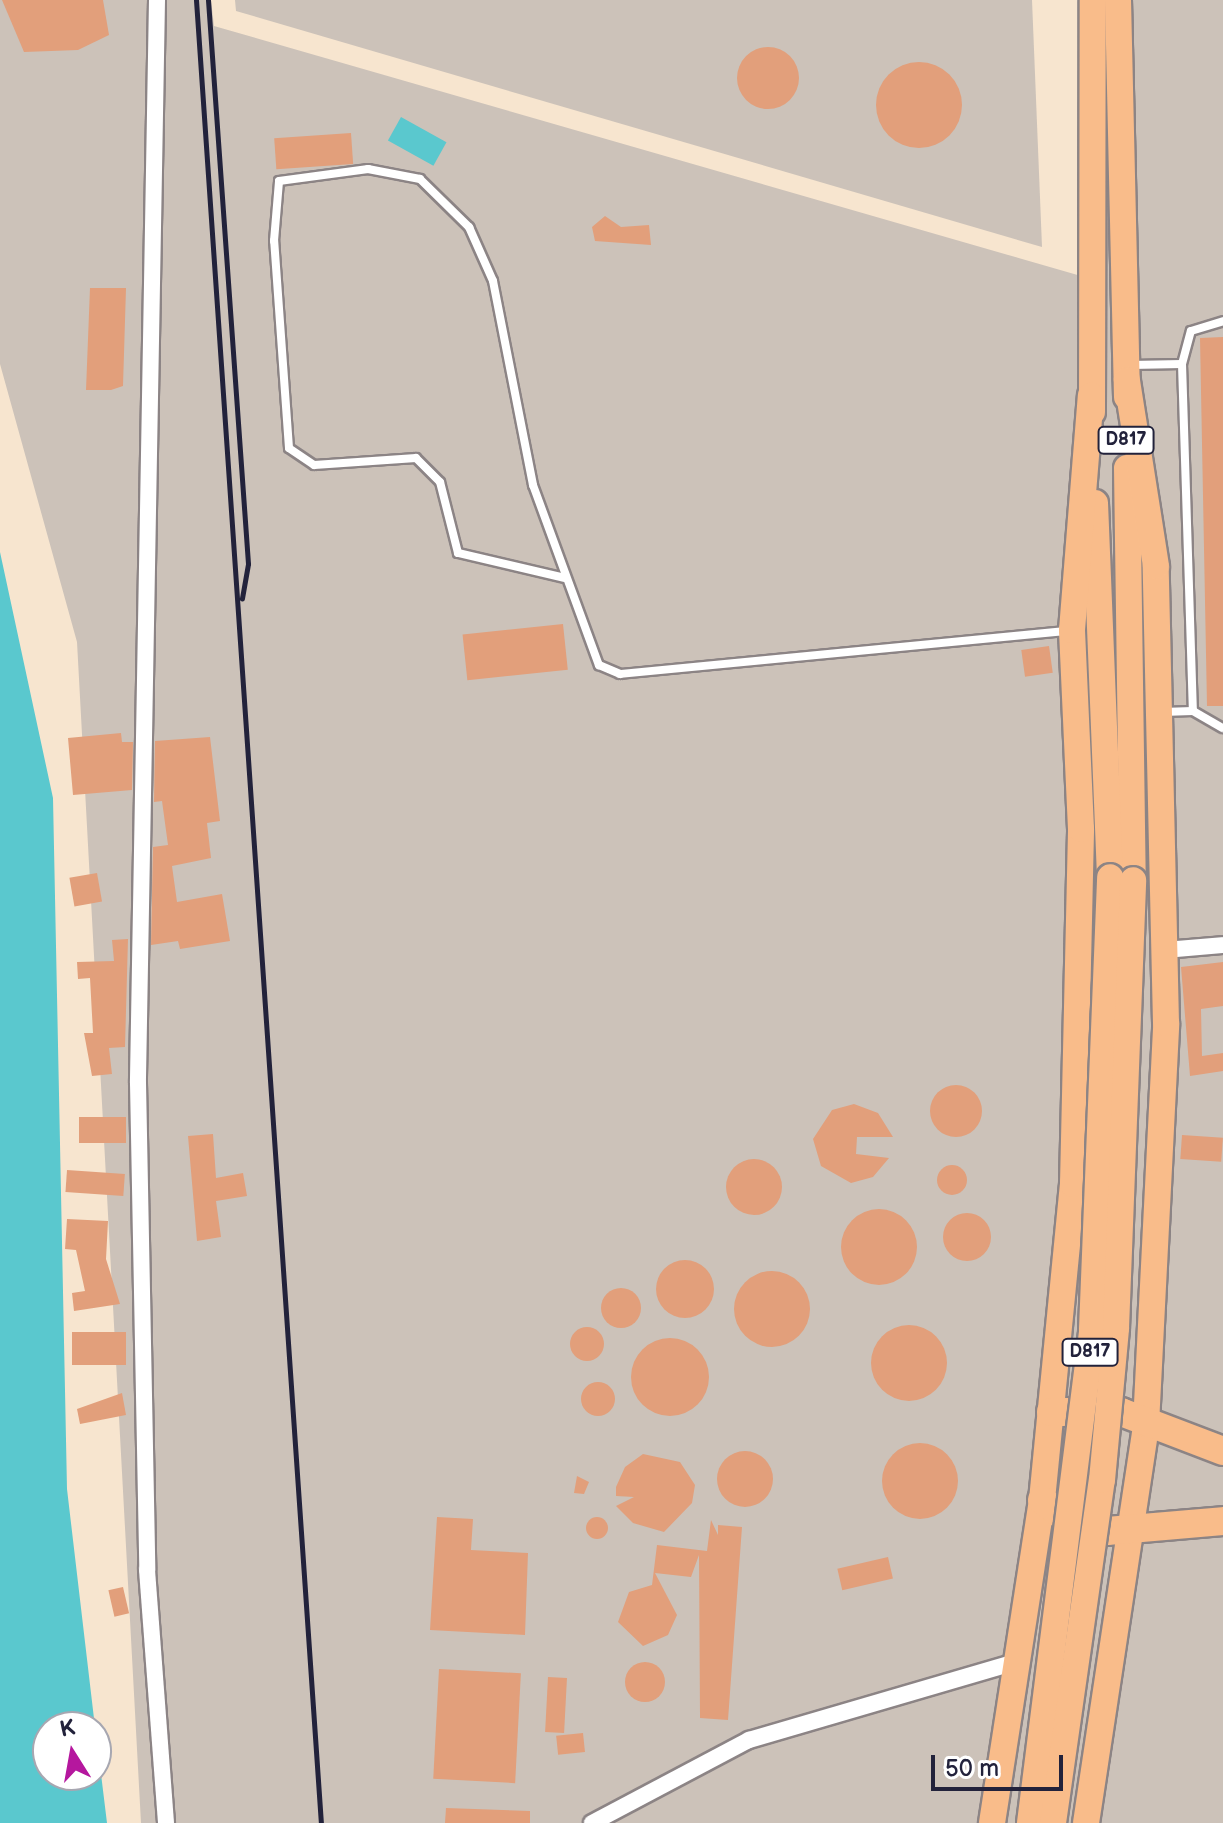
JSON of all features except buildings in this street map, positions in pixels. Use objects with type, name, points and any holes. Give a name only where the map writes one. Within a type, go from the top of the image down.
[{"type":"highway","name":"D817","points":[[1030,1823],[1092,1329],[1122,879],[1091,396],[1093,0]]},
{"type":"highway","name":"D817","points":[[1053,1823],[1102,1480],[1116,1328],[1127,373],[1118,0]]},
{"type":"highway","points":[[1086,1823],[1135,1530],[1146,1424],[1164,950],[1156,566],[1127,373]]},
{"type":"highway","points":[[992,1823],[1042,1500],[1078,1047],[1081,829],[1072,630],[1091,396]]},
{"type":"highway","points":[[1051,1412],[1121,1412],[1223,1451]]},
{"type":"highway","points":[[1042,1500],[1066,1519],[1135,1530],[1223,1521]]},
{"type":"street","points":[[157,0],[138,1083],[147,1570],[166,1823]]},
{"type":"street","points":[[1164,950],[1223,945]]},
{"type":"street","points":[[592,1823],[749,1740],[1016,1662]]},
{"type":"lane","points":[[565,578],[458,553],[440,482],[416,458],[314,465],[289,448],[274,241],[279,181],[368,169],[420,179],[469,227],[493,281],[533,485],[599,665],[620,674],[1072,630]]},
{"type":"lane","points":[[1193,711],[1182,364],[1191,331],[1223,321]]},
{"type":"lane","points":[[1127,373],[1182,364]]},
{"type":"lane","points":[[1161,712],[1193,711],[1223,728]]},
{"type":"shaded area","points":[[0,0],[211,0],[214,26],[1081,276],[1077,0],[1223,0],[1223,1823],[141,1823],[77,642],[0,364]]},
{"type":"shaded area","points":[[235,0],[1032,0],[1042,247],[236,11]]},
{"type":"water","points":[[401,117],[446,142],[433,166],[388,141]]},
{"type":"water","points":[[0,552],[53,798],[67,1489],[93,1711],[32,1711],[32,1791],[103,1791],[107,1823],[0,1823]]},
{"type":"railway","points":[[196,0],[321,1823]]},
{"type":"railway","points":[[208,0],[248,564],[242,598]]}]
